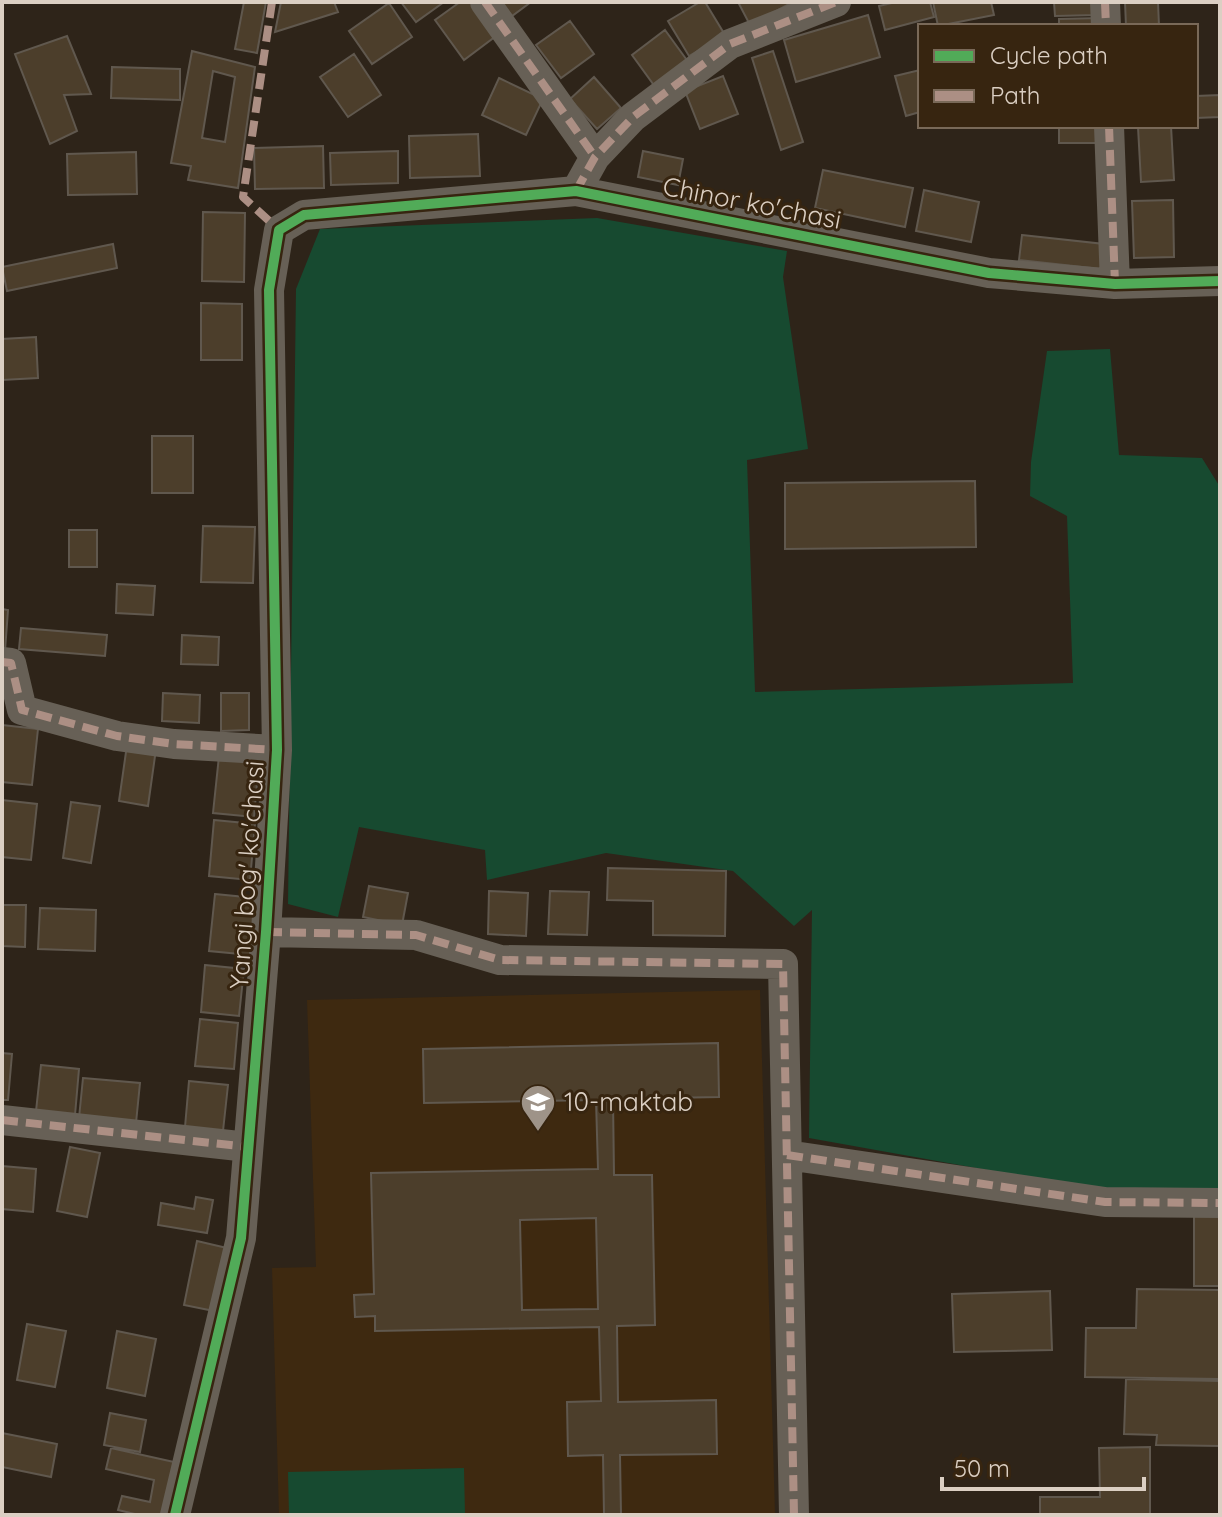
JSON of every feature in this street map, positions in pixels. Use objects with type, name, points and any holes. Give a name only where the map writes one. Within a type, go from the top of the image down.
[{"type":"street","points":[[485,2],[595,157]]},
{"type":"street","points":[[576,191],[595,157],[633,117],[730,44],[836,2]]},
{"type":"street","points":[[1105,2],[1106,24]]},
{"type":"street","points":[[1109,128],[1115,284]]},
{"type":"street","name":"Chinor ko'chasi","points":[[279,230],[304,215],[576,191],[989,273],[1115,284],[1220,281]]},
{"type":"street","name":"Yangi bog' ko'chasi","points":[[175,1515],[241,1238],[266,932],[277,750],[269,290],[279,230]]},
{"type":"street","points":[[2,662],[11,663],[22,710],[117,736],[277,750]]},
{"type":"street","name":"Yangi bog' ko'chasi","points":[[266,932],[416,935],[500,960],[783,964],[787,1155]]},
{"type":"street","points":[[2,1120],[248,1147]]},
{"type":"street","points":[[794,1515],[787,1155],[1105,1202],[1220,1203]]},
{"type":"shaded area","name":"10-maktab","points":[[760,990],[775,1515],[279,1515],[272,1268],[316,1267],[307,1000]]},
{"type":"green space","points":[[597,218],[787,251],[783,277],[808,449],[747,460],[755,692],[1073,683],[1067,516],[1030,496],[1031,462],[1047,351],[1110,349],[1119,455],[1202,458],[1220,487],[1220,1194],[1104,1191],[809,1138],[812,910],[794,926],[733,871],[606,853],[487,880],[485,850],[359,827],[338,917],[288,904],[296,289],[320,229]]},
{"type":"green space","points":[[464,1468],[465,1515],[289,1515],[288,1472]]},
{"type":"building","points":[[244,2],[266,2],[257,53],[235,49]]},
{"type":"building","points":[[281,2],[334,2],[338,12],[275,32]]},
{"type":"building","points":[[401,2],[444,2],[416,22]]},
{"type":"building","points":[[460,2],[471,2],[496,36],[464,60],[435,20]]},
{"type":"building","points":[[501,2],[531,2],[512,16]]},
{"type":"building","points":[[705,2],[725,35],[689,56],[668,21]]},
{"type":"building","points":[[738,2],[793,2],[750,25]]},
{"type":"building","points":[[896,2],[930,2],[934,17],[885,30],[879,6]]},
{"type":"building","points":[[933,2],[991,2],[994,15],[938,24]]},
{"type":"building","points":[[1054,2],[1095,2],[1096,15],[1055,16]]},
{"type":"building","points":[[1125,2],[1158,2],[1159,24],[1126,24]]},
{"type":"building","points":[[389,3],[412,37],[372,64],[349,31]]},
{"type":"building","points":[[868,15],[880,57],[796,82],[784,40]]},
{"type":"building","points":[[1100,18],[1100,24],[1059,24],[1059,19]]},
{"type":"building","points":[[570,21],[594,54],[561,78],[536,45]]},
{"type":"building","points":[[665,30],[689,63],[656,88],[632,55]]},
{"type":"building","points":[[67,36],[91,94],[64,95],[77,131],[50,144],[15,54]]},
{"type":"building","points":[[192,51],[255,67],[238,188],[188,180],[191,166],[171,163]],"holes":[[[213,71],[235,77],[225,142],[202,138]]]},
{"type":"building","points":[[773,51],[803,142],[781,150],[752,58]]},
{"type":"building","points":[[354,54],[381,95],[348,117],[320,77]]},
{"type":"building","points":[[112,67],[180,69],[180,100],[111,98]]},
{"type":"building","points":[[918,70],[918,113],[906,116],[895,76]]},
{"type":"building","points":[[723,76],[738,114],[700,129],[685,91]]},
{"type":"building","points":[[594,77],[621,108],[597,129],[570,99]]},
{"type":"building","points":[[499,78],[543,99],[526,135],[482,115]]},
{"type":"building","points":[[1220,95],[1220,117],[1198,118],[1198,96]]},
{"type":"building","points":[[1059,128],[1099,128],[1100,143],[1059,143]]},
{"type":"building","points":[[1138,128],[1171,128],[1174,180],[1141,182]]},
{"type":"building","points":[[478,134],[480,176],[410,178],[409,136]]},
{"type":"building","points":[[323,146],[324,188],[255,189],[254,148]]},
{"type":"building","points":[[398,151],[398,183],[331,185],[330,153]]},
{"type":"building","points":[[643,151],[683,159],[678,185],[638,177]]},
{"type":"building","points":[[136,152],[137,194],[68,195],[67,154]]},
{"type":"building","points":[[823,170],[913,188],[905,227],[815,208]]},
{"type":"building","points":[[924,190],[979,202],[971,242],[916,231]]},
{"type":"building","points":[[1173,200],[1174,257],[1134,258],[1132,201]]},
{"type":"building","points":[[203,212],[245,213],[244,282],[202,281]]},
{"type":"building","points":[[1022,235],[1104,244],[1101,269],[1019,260]]},
{"type":"building","points":[[113,244],[117,268],[7,291],[2,267]]},
{"type":"building","points":[[201,303],[242,304],[242,360],[201,360]]},
{"type":"building","points":[[36,337],[38,378],[2,380],[2,339]]},
{"type":"building","points":[[152,436],[193,436],[193,493],[152,493]]},
{"type":"building","points":[[975,481],[976,547],[785,549],[785,483]]},
{"type":"building","points":[[203,526],[255,527],[253,583],[201,582]]},
{"type":"building","points":[[69,530],[97,530],[97,567],[69,567]]},
{"type":"building","points":[[117,584],[155,586],[153,615],[116,613]]},
{"type":"building","points":[[2,609],[8,610],[5,651],[2,650]]},
{"type":"building","points":[[21,628],[107,635],[105,656],[19,649]]},
{"type":"building","points":[[182,635],[219,637],[218,665],[181,664]]},
{"type":"building","points":[[163,693],[200,695],[199,723],[162,721]]},
{"type":"building","points":[[221,693],[249,693],[249,730],[221,731]]},
{"type":"building","points":[[2,725],[38,729],[32,785],[2,782]]},
{"type":"building","points":[[127,745],[156,749],[148,806],[119,801]]},
{"type":"building","points":[[219,756],[259,760],[254,817],[213,813]]},
{"type":"building","points":[[2,800],[37,804],[31,860],[2,857]]},
{"type":"building","points":[[71,802],[100,806],[91,863],[63,858]]},
{"type":"building","points":[[214,820],[255,824],[250,880],[209,876]]},
{"type":"building","points":[[608,868],[726,871],[725,936],[653,935],[653,901],[607,900]]},
{"type":"building","points":[[369,886],[408,893],[402,925],[363,917]]},
{"type":"building","points":[[489,891],[528,893],[526,936],[488,934]]},
{"type":"building","points":[[550,891],[589,892],[587,935],[548,934]]},
{"type":"building","points":[[215,894],[255,898],[250,955],[209,951]]},
{"type":"building","points":[[2,905],[26,905],[25,947],[2,946]]},
{"type":"building","points":[[40,908],[96,910],[95,951],[38,949]]},
{"type":"building","points":[[205,965],[244,969],[239,1016],[201,1012]]},
{"type":"building","points":[[200,1019],[238,1023],[234,1069],[195,1066]]},
{"type":"building","points":[[718,1043],[719,1097],[613,1099],[614,1175],[652,1175],[655,1325],[617,1326],[618,1402],[716,1400],[717,1454],[620,1455],[621,1515],[604,1515],[603,1455],[568,1456],[567,1402],[601,1401],[599,1327],[375,1331],[375,1316],[355,1317],[354,1295],[374,1294],[371,1173],[598,1169],[596,1100],[424,1103],[423,1049]],"holes":[[[596,1218],[598,1309],[522,1310],[520,1220]]]},
{"type":"building","points":[[2,1053],[12,1054],[8,1100],[2,1100]]},
{"type":"building","points":[[41,1065],[79,1069],[75,1115],[36,1111]]},
{"type":"building","points":[[83,1078],[140,1083],[136,1123],[79,1118]]},
{"type":"building","points":[[189,1081],[228,1085],[223,1131],[185,1127]]},
{"type":"building","points":[[70,1147],[100,1153],[87,1217],[57,1211]]},
{"type":"building","points":[[2,1166],[36,1169],[33,1212],[2,1209]]},
{"type":"building","points":[[196,1197],[213,1200],[207,1233],[158,1225],[161,1203],[194,1209]]},
{"type":"building","points":[[1194,1211],[1220,1211],[1220,1286],[1194,1286]]},
{"type":"building","points":[[197,1241],[227,1248],[214,1311],[184,1305]]},
{"type":"building","points":[[1137,1289],[1220,1290],[1220,1379],[1085,1377],[1086,1328],[1136,1328]]},
{"type":"building","points":[[1050,1291],[1052,1350],[954,1352],[952,1294]]},
{"type":"building","points":[[27,1324],[66,1331],[55,1387],[17,1380]]},
{"type":"building","points":[[117,1331],[156,1339],[145,1396],[107,1388]]},
{"type":"building","points":[[1126,1379],[1220,1381],[1220,1446],[1156,1445],[1157,1435],[1124,1434]]},
{"type":"building","points":[[110,1413],[146,1420],[140,1452],[104,1445]]},
{"type":"building","points":[[2,1433],[57,1444],[51,1477],[2,1467]]},
{"type":"building","points":[[1150,1447],[1150,1515],[1040,1515],[1040,1497],[1100,1497],[1099,1448]]},
{"type":"building","points":[[111,1448],[174,1462],[162,1515],[139,1515],[118,1510],[122,1496],[150,1502],[154,1480],[106,1469]]},
{"type":"marked path","points":[[272,2],[243,197],[279,230]]},
{"type":"marked path","points":[[485,2],[595,157]]},
{"type":"marked path","points":[[576,191],[595,157],[633,117],[730,44],[836,2]]},
{"type":"marked path","points":[[1105,2],[1106,24]]},
{"type":"marked path","points":[[1109,128],[1115,284]]},
{"type":"marked path","points":[[2,662],[11,663],[22,710],[117,736],[174,744],[277,750]]},
{"type":"marked path","points":[[266,932],[416,935],[500,960],[783,964],[794,1515]]},
{"type":"marked path","points":[[2,1120],[248,1147]]},
{"type":"marked path","points":[[787,1155],[1105,1202],[1220,1203]]},
{"type":"cycle path","points":[[175,1515],[241,1238],[266,932],[277,750],[269,290],[279,230],[304,215],[576,191],[989,273],[1115,284],[1220,281]]},
{"type":"place","name":"10-maktab","points":[[538,1133]]}]
